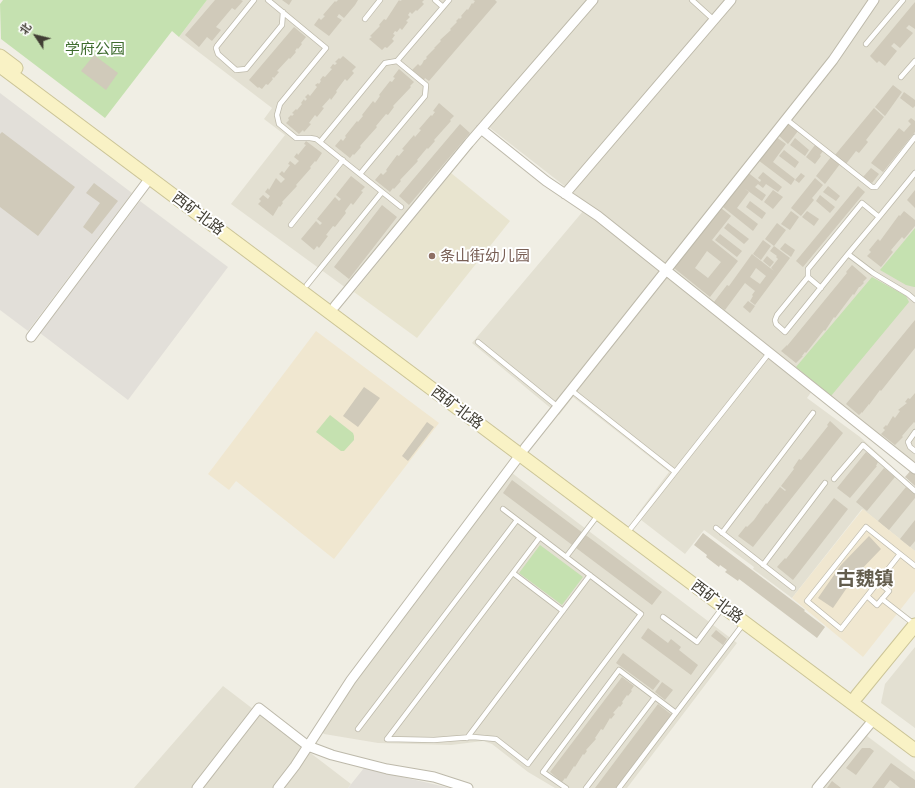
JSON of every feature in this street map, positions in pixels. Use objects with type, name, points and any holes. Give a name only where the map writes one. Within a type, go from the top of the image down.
[{"type":"main road","name":"西矿北路","points":[[0,56],[335,306],[599,514],[915,750]]},
{"type":"main road","name":"西矿北路","points":[[0,66],[522,452],[631,528],[915,739]]},
{"type":"main road","points":[[857,696],[915,625]]},
{"type":"street","points":[[335,306],[481,129],[593,0]]},
{"type":"street","points":[[565,194],[731,0]]},
{"type":"street","points":[[278,788],[308,746],[351,680],[522,452],[833,60],[874,0]]},
{"type":"street","points":[[481,129],[546,181],[598,216],[915,469]]},
{"type":"street","points":[[31,337],[150,178]]},
{"type":"street","points":[[197,788],[258,708],[308,746],[332,756],[387,769],[434,777],[468,788]]},
{"type":"street","points":[[817,788],[874,719]]},
{"type":"lane","points":[[254,0],[216,46],[218,54],[236,70],[246,69],[282,25],[283,12]]},
{"type":"lane","points":[[268,0],[326,48],[280,104],[277,115],[279,124],[296,138],[316,139],[401,207]]},
{"type":"lane","points":[[365,18],[380,0]]},
{"type":"lane","points":[[435,0],[443,6]]},
{"type":"lane","points":[[397,62],[449,0]]},
{"type":"lane","points":[[692,0],[714,20]]},
{"type":"lane","points":[[866,44],[902,0]]},
{"type":"lane","points":[[902,77],[915,61]]},
{"type":"lane","points":[[320,142],[385,63],[397,62],[426,85],[425,96],[360,174]]},
{"type":"lane","points":[[786,119],[872,187],[876,187],[915,137]]},
{"type":"lane","points":[[291,225],[343,160]]},
{"type":"lane","points":[[879,217],[862,203],[808,269],[808,277],[777,315],[776,324],[784,332],[821,288],[915,173]]},
{"type":"lane","points":[[307,285],[382,192]]},
{"type":"lane","points":[[848,254],[873,273],[908,294],[915,300]]},
{"type":"lane","points":[[808,277],[821,288]]},
{"type":"lane","points":[[478,342],[558,407]]},
{"type":"lane","points":[[631,528],[770,352]]},
{"type":"lane","points":[[571,390],[675,472]]},
{"type":"lane","points":[[722,533],[813,414]]},
{"type":"lane","points":[[915,432],[908,442],[910,447],[915,451]]},
{"type":"lane","points":[[834,479],[863,445],[915,491]]},
{"type":"lane","points":[[763,565],[825,483]]},
{"type":"lane","points":[[503,509],[517,520],[540,537],[641,614],[528,764],[496,739],[473,737],[434,740],[387,739],[540,537]]},
{"type":"lane","points":[[566,557],[599,514]]},
{"type":"lane","points":[[358,729],[517,520]]},
{"type":"lane","points":[[900,554],[841,629],[807,601],[866,527],[900,554],[915,566]]},
{"type":"lane","points":[[716,528],[793,588]]},
{"type":"lane","points":[[513,574],[563,611]]},
{"type":"lane","points":[[467,738],[590,575]]},
{"type":"lane","points":[[867,596],[877,605],[882,599],[888,591],[878,582]]},
{"type":"lane","points":[[882,599],[915,625]]},
{"type":"lane","points":[[662,617],[697,642],[723,607]]},
{"type":"lane","points":[[620,788],[744,623]]},
{"type":"lane","points":[[566,788],[543,772],[620,670],[676,713]]},
{"type":"lane","points":[[586,788],[655,697]]},
{"type":"shaded area","points":[[207,0],[915,0],[915,464],[747,328],[481,121],[346,288],[231,204],[285,135],[264,119],[272,108],[179,37]]},
{"type":"shaded area","points":[[0,93],[132,193],[28,331],[0,310]]},
{"type":"shaded area","name":"条山街幼儿园","points":[[451,173],[510,221],[417,338],[354,292]]},
{"type":"shaded area","points":[[140,201],[228,267],[128,400],[40,333]]},
{"type":"shaded area","points":[[584,210],[812,391],[807,398],[860,437],[915,487],[915,551],[862,509],[792,598],[753,569],[754,567],[704,530],[685,554],[636,516],[669,472],[573,397],[559,415],[472,343]]},
{"type":"shaded area","points":[[316,331],[439,423],[334,559],[236,481],[229,490],[208,474]]},
{"type":"shaded area","points":[[512,473],[737,643],[627,788],[555,788],[528,772],[492,744],[483,741],[451,745],[378,743],[324,734],[322,732],[335,715],[333,713],[344,699],[343,697]]},
{"type":"shaded area","points":[[863,509],[915,551],[915,591],[863,657],[792,598]]},
{"type":"shaded area","points":[[915,647],[915,728],[881,703],[885,684]]},
{"type":"shaded area","points":[[223,686],[351,784],[348,788],[134,788]]},
{"type":"shaded area","points":[[867,736],[915,772],[915,788],[824,788]]},
{"type":"shaded area","points":[[364,768],[450,788],[348,788]]},
{"type":"green space","name":"学府公园","points":[[3,0],[207,0],[179,37],[172,31],[105,118],[1,39],[0,4]]},
{"type":"green space","points":[[915,228],[914,287],[906,285],[880,270]]},
{"type":"green space","points":[[872,277],[906,296],[909,302],[831,396],[796,367]]},
{"type":"green space","points":[[330,415],[353,433],[354,440],[344,451],[341,451],[316,432]]},
{"type":"green space","points":[[540,545],[583,577],[562,605],[519,573]]},
{"type":"building","points":[[215,0],[243,1],[235,10],[232,8],[216,27],[221,30],[212,41],[207,37],[199,47],[185,35]]},
{"type":"building","points":[[282,0],[292,0],[289,5]]},
{"type":"building","points":[[338,0],[358,0],[344,18],[339,14],[337,17],[342,20],[329,36],[314,25],[319,18],[321,20],[325,16],[323,15],[335,1],[336,2]]},
{"type":"building","points":[[399,0],[424,0],[422,2],[424,4],[412,14],[410,12],[408,15],[410,17],[406,21],[408,22],[402,30],[400,28],[393,34],[395,35],[392,39],[394,41],[387,48],[385,47],[382,50],[369,39],[372,37],[370,36],[380,26],[379,25],[384,19],[386,20]]},
{"type":"building","points":[[473,0],[495,0],[497,2],[429,81],[425,78],[424,80],[412,70],[418,64],[420,66],[422,64],[427,58],[426,57],[441,41],[440,40],[451,30],[450,29],[457,22],[456,21],[462,17],[461,16],[467,9],[468,10],[472,3],[473,4],[475,1]]},
{"type":"building","points":[[915,2],[915,29],[909,25],[906,28],[913,33],[900,48],[894,43],[891,46],[897,51],[885,66],[879,61],[877,63],[870,56]]},
{"type":"building","points":[[294,27],[306,37],[301,43],[302,44],[298,49],[297,48],[295,51],[296,52],[290,59],[289,58],[277,71],[279,72],[274,78],[272,78],[273,79],[268,85],[266,84],[262,89],[259,87],[258,88],[249,80]]},
{"type":"building","points":[[94,55],[118,73],[106,90],[81,71]]},
{"type":"building","points":[[343,56],[356,67],[352,71],[354,73],[347,81],[345,79],[331,100],[330,98],[322,107],[324,108],[317,117],[315,115],[309,123],[311,124],[304,132],[303,130],[299,134],[286,123],[289,120],[288,118],[294,114],[292,113],[296,109],[297,110],[304,99],[305,101],[307,99],[305,97],[308,94],[310,96],[317,87],[315,85],[318,83],[319,84],[323,76],[325,77],[332,69],[330,68],[333,64],[335,65],[337,63],[335,62]]},
{"type":"building","points":[[399,69],[414,82],[393,106],[394,107],[388,115],[386,114],[376,126],[377,127],[360,146],[361,147],[350,158],[335,146],[341,139],[343,141],[346,137],[345,136],[363,116],[362,115],[373,101],[375,103],[380,96],[379,95],[390,81],[392,82],[395,78],[393,77]]},
{"type":"building","points":[[893,85],[902,92],[885,116],[875,107]]},
{"type":"building","points":[[904,92],[915,100],[915,106],[913,108],[900,98]]},
{"type":"building","points":[[439,103],[454,116],[434,140],[435,141],[428,149],[427,148],[417,160],[418,161],[390,192],[375,180],[381,173],[383,175],[387,171],[386,170],[397,155],[399,156],[404,150],[402,149],[414,135],[415,137],[421,130],[419,129],[431,115],[432,116],[435,112],[433,111]]},
{"type":"building","points":[[874,108],[884,117],[866,140],[868,142],[859,153],[856,151],[846,164],[835,155]]},
{"type":"building","points":[[911,118],[915,121],[915,132],[883,172],[871,163],[899,128],[904,132],[911,124],[908,121]]},
{"type":"building","points":[[787,123],[798,131],[788,144],[778,135]]},
{"type":"building","points":[[460,124],[470,133],[409,205],[399,196]]},
{"type":"building","points":[[2,132],[75,187],[38,236],[0,207],[0,134]]},
{"type":"building","points":[[776,137],[786,144],[773,162],[795,179],[791,185],[758,160]]},
{"type":"building","points":[[795,138],[809,150],[805,156],[790,145]]},
{"type":"building","points":[[306,141],[322,153],[296,185],[297,186],[282,202],[283,203],[280,207],[279,206],[273,216],[258,204],[261,201],[259,199],[263,195],[268,199],[270,196],[265,192],[268,188],[269,190],[276,178],[281,183],[285,179],[279,174],[282,171],[284,173],[290,165],[288,164],[290,161],[295,165],[299,161],[294,157],[297,153],[298,155],[306,145],[304,144]]},
{"type":"building","points":[[815,145],[823,151],[815,164],[806,157]]},
{"type":"building","points":[[784,150],[799,162],[795,168],[779,156]]},
{"type":"building","points":[[831,157],[840,164],[825,184],[816,176]]},
{"type":"building","points":[[871,168],[879,174],[872,183],[863,177]]},
{"type":"building","points":[[746,171],[760,182],[761,180],[758,178],[763,172],[782,187],[778,192],[766,184],[763,188],[758,184],[755,187],[766,195],[762,201],[744,188],[749,192],[737,208],[758,224],[753,231],[723,207],[740,184],[738,183]]},
{"type":"building","points":[[801,173],[805,176],[799,183],[795,180]]},
{"type":"building","points":[[351,176],[365,187],[361,191],[363,192],[353,205],[351,203],[345,211],[346,213],[335,227],[333,226],[326,235],[328,236],[319,248],[317,246],[314,250],[301,239],[316,221],[320,225],[322,223],[317,219],[335,197],[339,201],[341,199],[336,195]]},
{"type":"building","points":[[815,178],[823,185],[812,198],[814,200],[801,216],[791,208]]},
{"type":"building","points":[[94,183],[118,201],[92,234],[83,227],[100,203],[86,193]]},
{"type":"building","points":[[828,186],[840,196],[836,201],[823,192]]},
{"type":"building","points":[[858,186],[865,192],[803,267],[796,261]]},
{"type":"building","points":[[773,190],[783,197],[773,209],[764,202]]},
{"type":"building","points":[[915,190],[915,208],[907,200]]},
{"type":"building","points":[[820,195],[835,207],[830,213],[816,201]]},
{"type":"building","points":[[750,201],[766,213],[762,219],[746,207]]},
{"type":"building","points":[[382,205],[397,217],[349,279],[334,267]]},
{"type":"building","points":[[721,208],[731,216],[712,240],[738,261],[710,297],[674,268]],"holes":[[[707,251],[721,262],[708,278],[695,268]]]},
{"type":"building","points":[[791,211],[799,217],[790,230],[781,224]]},
{"type":"building","points":[[807,211],[819,219],[814,226],[802,217]]},
{"type":"building","points":[[904,211],[915,220],[915,226],[904,239],[902,237],[891,250],[893,252],[881,267],[867,256],[871,252],[869,250],[878,239],[880,241],[899,215],[900,216]]},
{"type":"building","points":[[728,223],[749,239],[744,244],[724,228]]},
{"type":"building","points":[[777,223],[786,230],[774,246],[765,239]]},
{"type":"building","points":[[720,234],[742,251],[737,257],[715,240]]},
{"type":"building","points":[[763,240],[771,246],[761,260],[753,254]]},
{"type":"building","points":[[785,243],[795,250],[791,257],[780,249]]},
{"type":"building","points":[[774,246],[790,258],[755,305],[750,301],[755,291],[745,283],[725,310],[714,302],[727,285],[729,286],[752,254],[774,271],[771,268],[778,259],[776,257],[777,256],[770,251]],"holes":[[[756,268],[766,276],[760,284],[750,277]]]},
{"type":"building","points":[[767,256],[774,262],[770,267],[763,261]]},
{"type":"building","points":[[852,265],[867,278],[835,318],[834,317],[825,331],[824,330],[796,363],[781,351],[787,346]]},
{"type":"building","points":[[748,301],[755,306],[750,313],[743,307]]},
{"type":"building","points":[[915,320],[915,348],[881,391],[880,390],[869,405],[859,415],[846,404]]},
{"type":"building","points":[[364,387],[380,398],[358,427],[343,416]]},
{"type":"building","points":[[915,393],[915,423],[914,422],[895,445],[881,434],[885,430],[883,428],[886,425],[887,426],[893,416],[895,418],[900,411],[898,410],[907,403],[905,402],[908,398],[910,399]]},
{"type":"building","points":[[830,421],[843,433],[753,547],[738,536],[746,526],[747,527],[754,520],[780,487],[785,491],[786,490],[781,486],[794,469],[793,468],[799,459],[801,460],[828,426],[827,425]]},
{"type":"building","points":[[427,422],[434,427],[408,461],[402,456]]},
{"type":"building","points":[[866,452],[878,462],[877,466],[850,498],[837,488]]},
{"type":"building","points":[[884,468],[895,477],[867,511],[856,502]]},
{"type":"building","points":[[913,468],[915,469],[915,486],[905,477]]},
{"type":"building","points":[[512,480],[662,592],[652,605],[503,493]]},
{"type":"building","points":[[906,487],[915,494],[915,498],[889,530],[878,521]]},
{"type":"building","points":[[834,498],[848,509],[793,580],[777,567],[785,558],[786,559]]},
{"type":"building","points":[[915,520],[915,541],[910,547],[900,539]]},
{"type":"building","points":[[703,533],[805,610],[804,611],[825,627],[817,638],[739,579],[738,581],[725,572],[727,570],[720,565],[719,567],[706,557],[707,555],[694,545]]},
{"type":"building","points":[[869,536],[881,549],[855,576],[833,608],[818,598],[841,565]]},
{"type":"building","points":[[648,628],[668,643],[671,639],[681,647],[679,650],[698,665],[691,675],[641,638]]},
{"type":"building","points":[[716,630],[727,639],[723,645],[711,636]]},
{"type":"building","points":[[623,653],[660,681],[653,690],[616,663]]},
{"type":"building","points":[[622,677],[634,686],[631,690],[632,691],[628,696],[627,695],[620,707],[619,706],[613,713],[615,714],[611,719],[610,718],[603,730],[601,729],[595,738],[596,739],[586,750],[587,751],[584,755],[583,754],[575,767],[574,766],[566,779],[565,778],[562,782],[550,772]]},
{"type":"building","points":[[662,682],[673,690],[665,700],[655,692]]},
{"type":"building","points":[[658,704],[672,715],[617,788],[595,788]]},
{"type":"building","points":[[862,748],[870,748],[874,751],[856,775],[846,768]]},
{"type":"building","points":[[891,763],[915,780],[915,788],[900,788],[890,780],[884,788],[872,788]]},
{"type":"building","points":[[832,781],[841,788],[827,788]]},
{"type":"place","name":"条山街幼儿园","points":[[432,256]]},
{"type":"district","name":"古魏镇","points":[[865,579]]}]
